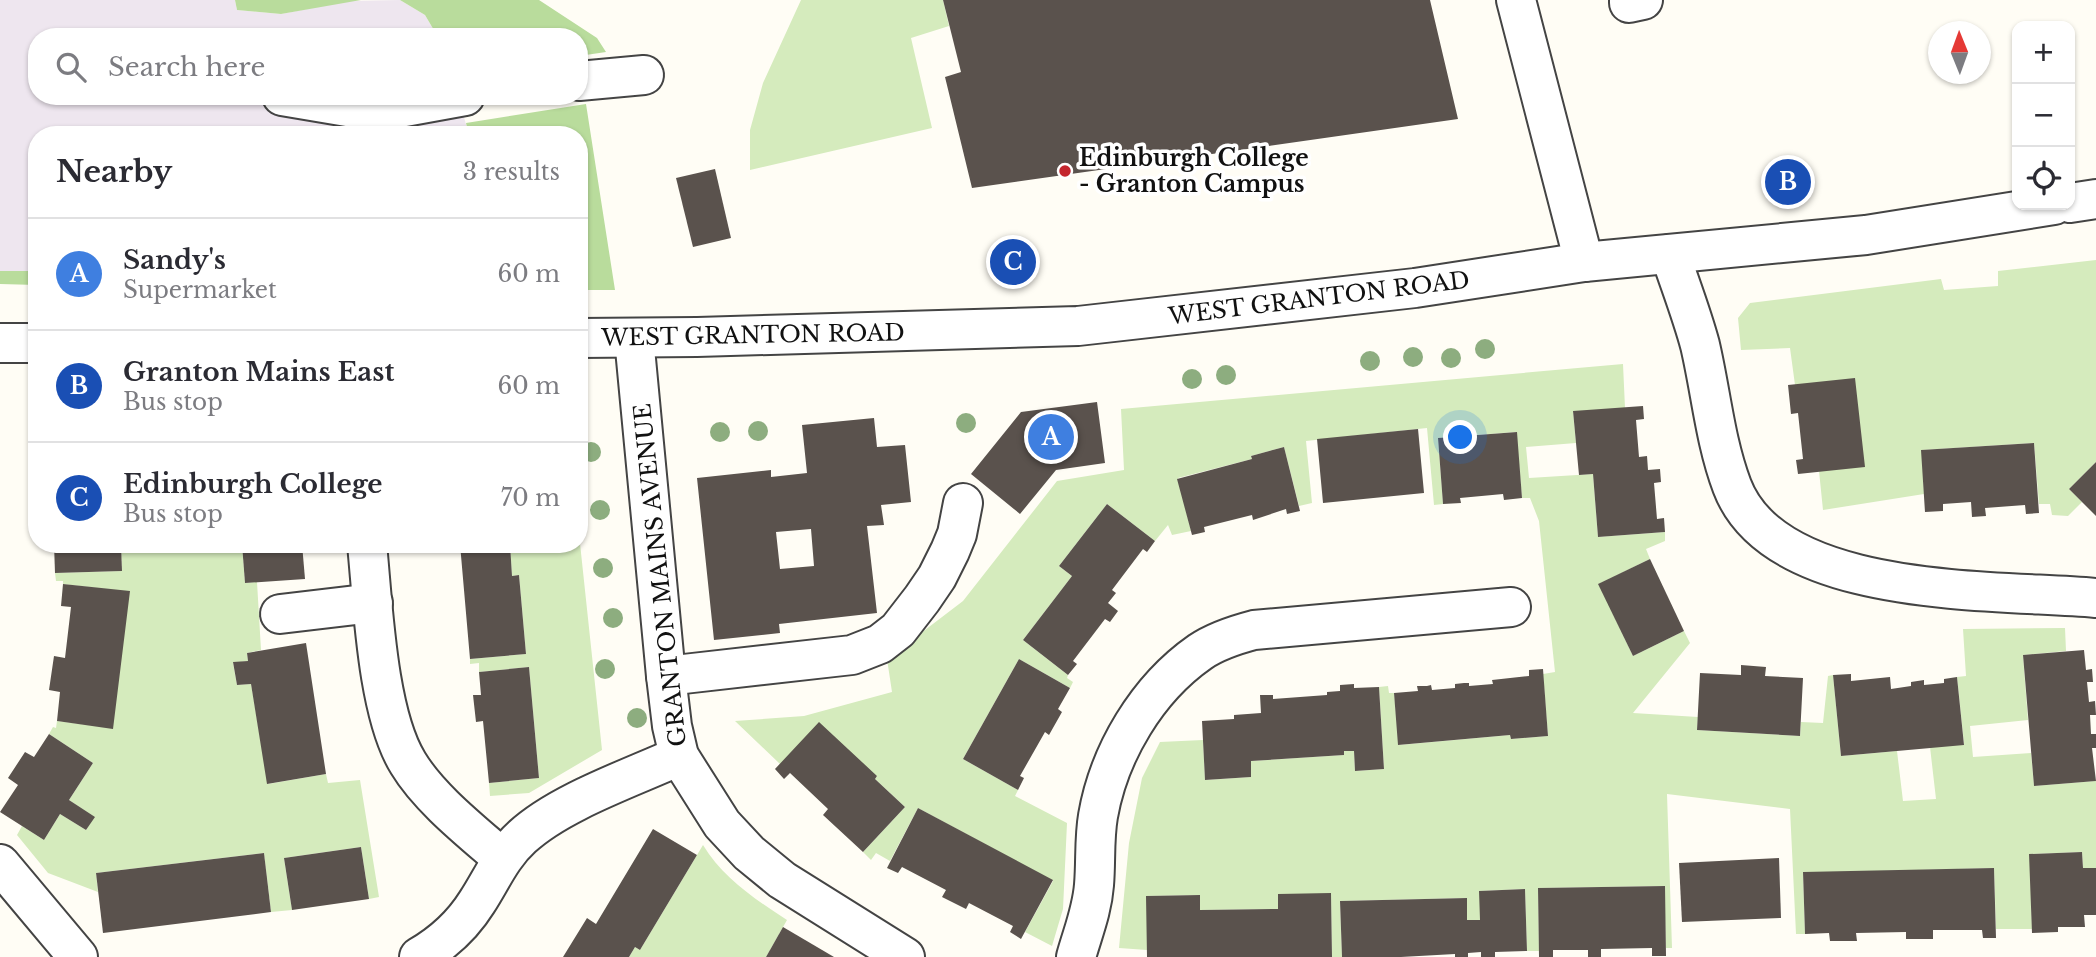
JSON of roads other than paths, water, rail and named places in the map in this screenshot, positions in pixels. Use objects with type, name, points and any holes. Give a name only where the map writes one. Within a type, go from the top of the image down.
[{"type":"street","points":[[1516,0],[1584,262]]},
{"type":"street","points":[[1629,0],[1629,3],[1643,0]]},
{"type":"street","points":[[588,80],[644,75]]},
{"type":"street","points":[[335,105],[377,112],[416,105]]},
{"type":"street","points":[[2075,202],[2096,199]]},
{"type":"street","name":"WEST GRANTON ROAD","points":[[588,338],[1078,326],[1415,288],[1584,262],[1866,235],[2023,210]]},
{"type":"street","points":[[1670,254],[1699,344],[1714,419],[1732,486],[1744,508],[1759,526],[1782,543],[1810,557],[1864,577],[1935,588],[2096,598]]},
{"type":"street","name":"GRANTON MAINS AVENUE","points":[[635,338],[666,676],[678,756],[709,807],[749,853],[782,880],[902,956]]},
{"type":"street","points":[[0,343],[28,343]]},
{"type":"street","points":[[666,676],[852,655],[880,645],[898,630],[937,577],[957,534],[963,503]]},
{"type":"street","points":[[368,553],[385,694],[397,741],[407,763],[437,797],[502,858]]},
{"type":"street","points":[[280,614],[373,603]]},
{"type":"street","points":[[1076,957],[1091,909],[1095,836],[1108,775],[1117,753],[1149,702],[1184,664],[1215,643],[1254,630],[1511,607]]},
{"type":"street","points":[[419,957],[439,945],[460,926],[502,858],[522,837],[561,809],[678,756]]},
{"type":"street","points":[[0,864],[78,957]]},
{"type":"place","name":"Edinburgh College - Granton Campus","points":[[1065,171]]},
{"type":"place","name":"Granton Mains East","points":[[1788,182]]},
{"type":"place","name":"Edinburgh College","points":[[1013,262]]},
{"type":"place","name":"Sandy's","points":[[1051,437]]}]
